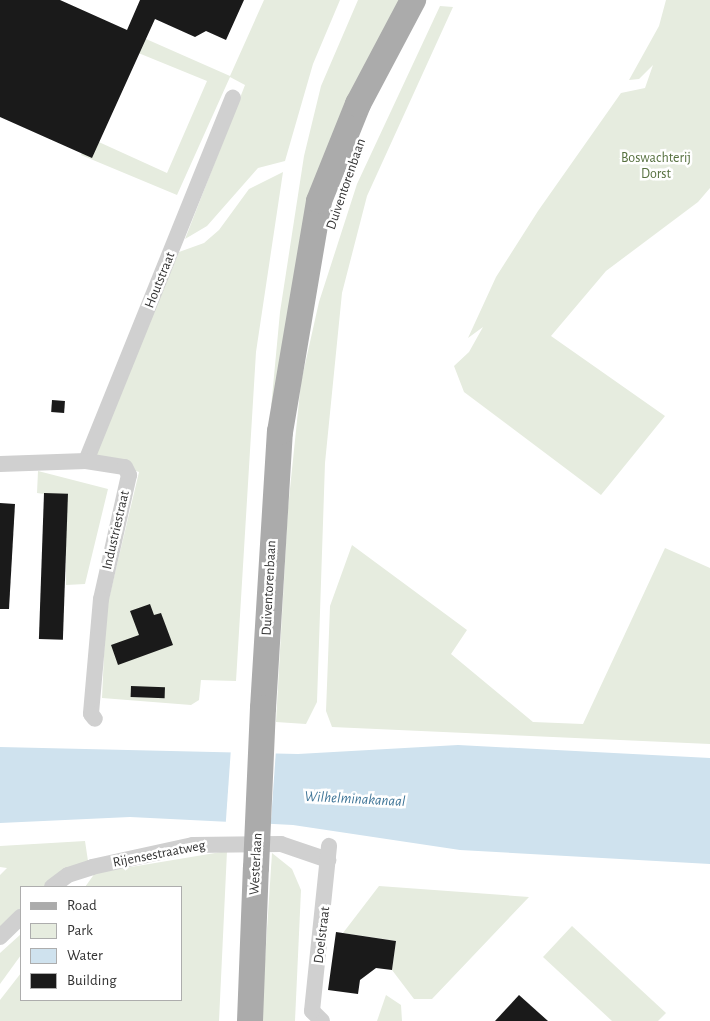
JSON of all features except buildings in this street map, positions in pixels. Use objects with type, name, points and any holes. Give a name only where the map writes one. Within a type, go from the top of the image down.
[{"type":"main road","name":"Duiventorenbaan","points":[[264,708],[273,501],[290,378],[319,201],[358,104],[413,0]]},
{"type":"main road","name":"Duiventorenbaan","points":[[290,378],[345,177],[372,110],[432,0]]},
{"type":"main road","name":"Westerlaan","points":[[250,1021],[264,708]]},
{"type":"street","name":"Houtstraat","points":[[86,461],[233,98]]},
{"type":"street","name":"Industriestraat","points":[[0,464],[86,461],[125,466],[129,475],[101,598],[91,714],[95,719]]},
{"type":"street","name":"Rijensestraatweg","points":[[53,886],[68,875],[92,867],[193,845],[282,844],[329,853]]},
{"type":"street","name":"Doelstraat","points":[[322,1021],[312,1010],[329,853]]},
{"type":"street","points":[[0,937],[20,918]]},
{"type":"green space","points":[[264,0],[340,0],[313,64],[285,161],[258,168],[207,226],[185,239],[245,85],[230,77],[177,195],[81,155],[90,138],[167,173],[207,81],[131,50],[137,35],[230,76]]},
{"type":"green space","points":[[358,0],[401,0],[374,53],[271,408],[280,312],[304,156],[321,86]]},
{"type":"green space","name":"Boswachterij Dorst","points":[[666,0],[710,0],[710,188],[698,202],[606,271],[551,336],[665,416],[601,495],[464,392],[454,366],[469,352],[483,327],[468,338],[496,277],[538,211],[621,93],[645,88],[653,65],[639,79],[629,80],[659,26]]},
{"type":"green space","points":[[440,6],[453,7],[367,196],[342,293],[325,463],[317,702],[306,724],[276,722],[288,508],[301,382],[319,302],[357,184]]},
{"type":"green space","points":[[283,172],[256,352],[236,681],[201,680],[199,700],[191,705],[102,698],[106,611],[139,472],[94,456],[179,252],[204,243],[219,230],[249,189]]},
{"type":"green space","points":[[38,471],[108,489],[85,584],[66,585],[66,497],[37,493]]},
{"type":"green space","points":[[352,545],[467,630],[451,654],[533,722],[583,724],[665,548],[710,568],[710,744],[332,727],[326,711],[330,606]]},
{"type":"green space","points":[[85,841],[88,861],[46,886],[20,886],[20,911],[0,930],[0,875],[7,868],[0,867],[0,846]]},
{"type":"green space","points":[[227,851],[219,1021],[0,1021],[0,1000],[20,974],[20,1001],[182,1001],[182,886],[86,886],[95,873]]},
{"type":"green space","points":[[272,853],[292,869],[301,890],[295,1021],[261,1021]]},
{"type":"green space","points":[[379,886],[529,897],[432,999],[414,999],[392,970],[396,941],[343,933]]},
{"type":"green space","points":[[572,926],[666,1013],[658,1021],[612,1021],[543,957]]},
{"type":"green space","points":[[20,935],[20,956],[0,984],[0,953]]},
{"type":"green space","points":[[386,995],[401,1005],[402,1021],[377,1021]]},
{"type":"water","name":"Wilhelminakanaal","points":[[458,745],[710,758],[710,864],[460,850],[293,825],[130,817],[0,823],[0,747],[298,754]]},
{"type":"pier","points":[[231,748],[276,751],[271,827],[226,824]]}]
